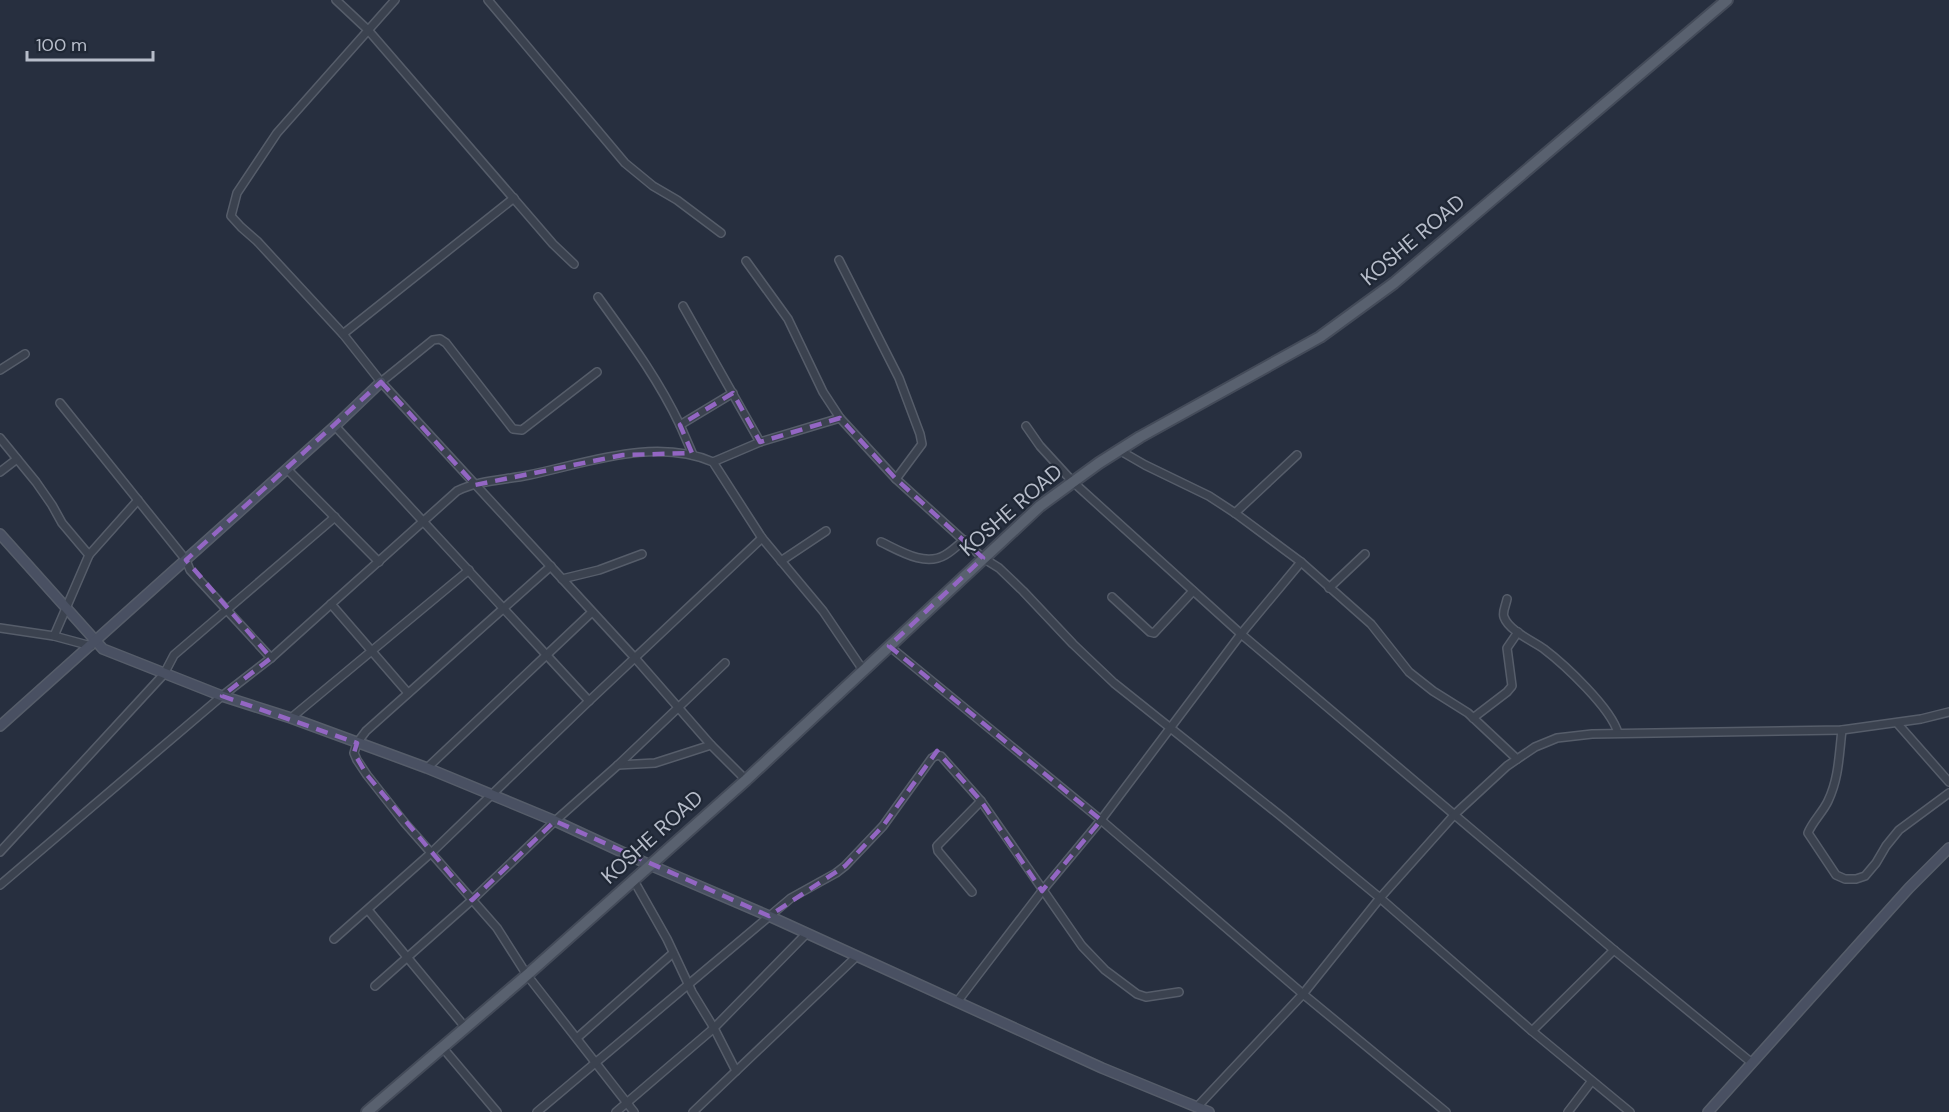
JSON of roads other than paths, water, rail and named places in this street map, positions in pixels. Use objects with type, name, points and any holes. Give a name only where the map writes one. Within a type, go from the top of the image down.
[{"type":"main road","name":"KOSHE ROAD","points":[[367,1112],[527,975],[746,780],[1040,506],[1119,450],[1310,344],[1362,308],[1727,0]]},
{"type":"street","points":[[336,0],[368,30],[553,244],[574,264]]},
{"type":"street","points":[[395,0],[277,133],[237,193],[231,216],[257,240],[343,334],[381,382],[635,658],[711,746],[746,780]]},
{"type":"street","points":[[488,0],[625,163],[653,186],[677,200],[721,233]]},
{"type":"street","points":[[343,334],[514,198]]},
{"type":"street","points":[[839,260],[898,378],[920,434],[922,444],[896,479]]},
{"type":"street","points":[[746,261],[788,319],[823,392],[840,418],[896,479],[983,558],[999,568],[1108,678],[1380,898],[1532,1031],[1630,1112]]},
{"type":"street","points":[[598,297],[640,354],[664,392],[693,455]]},
{"type":"street","points":[[683,306],[760,442]]},
{"type":"street","points":[[0,726],[335,426],[381,382],[434,340],[440,339],[446,344],[513,429],[522,430],[597,372]]},
{"type":"street","points":[[0,370],[25,354]]},
{"type":"street","points":[[680,425],[733,393]]},
{"type":"street","points":[[60,403],[186,560],[190,570],[271,658]]},
{"type":"street","points":[[713,462],[760,442],[840,418]]},
{"type":"street","points":[[335,426],[589,701]]},
{"type":"street","points":[[1026,426],[1040,446],[1073,482],[1241,634],[1614,950],[1752,1063]]},
{"type":"street","points":[[0,438],[46,496],[62,523],[89,555]]},
{"type":"street","points":[[1119,450],[1209,496],[1301,562],[1371,624],[1409,672],[1473,718],[1517,759]]},
{"type":"street","points":[[0,885],[222,696],[271,658],[458,491],[475,485],[623,455],[656,452],[693,455],[713,462],[762,538],[824,612],[863,670]]},
{"type":"street","points":[[1235,513],[1297,455]]},
{"type":"street","points":[[0,472],[17,459]]},
{"type":"street","points":[[287,469],[379,562]]},
{"type":"street","points":[[54,636],[89,555],[138,500]]},
{"type":"street","points":[[0,852],[164,674],[174,655],[335,517]]},
{"type":"street","points":[[781,561],[826,531]]},
{"type":"street","points":[[0,534],[94,643]]},
{"type":"street","points":[[334,939],[431,852],[762,538]]},
{"type":"street","points":[[881,542],[922,559],[934,559],[944,556],[964,540]]},
{"type":"street","points":[[562,579],[599,570],[642,554]]},
{"type":"street","points":[[1329,588],[1365,554]]},
{"type":"street","points":[[957,1002],[1042,891],[1101,820],[1241,634],[1301,562]]},
{"type":"street","points":[[551,566],[366,731],[357,743],[354,753],[367,775],[497,928],[527,975],[634,1112]]},
{"type":"street","points":[[291,718],[469,570]]},
{"type":"street","points":[[1112,597],[1150,632],[1154,633],[1193,591]]},
{"type":"street","points":[[1507,599],[1503,614],[1505,619],[1518,633],[1552,655],[1576,678],[1610,716],[1618,733]]},
{"type":"street","points":[[331,604],[408,693]]},
{"type":"street","points":[[427,768],[592,612]]},
{"type":"street","points":[[0,628],[94,643],[164,674],[222,696],[291,718],[427,768],[555,821],[1102,1068],[1209,1112]]},
{"type":"street","points":[[1473,718],[1512,686],[1507,648],[1518,633]]},
{"type":"street","points":[[889,645],[1101,820],[1303,994],[1446,1112]]},
{"type":"street","points":[[375,986],[472,900],[725,663]]},
{"type":"street","points":[[1197,1107],[1303,994],[1380,898],[1455,814],[1517,759],[1535,747],[1557,738],[1618,733],[1842,730],[1897,723],[1949,712]]},
{"type":"street","points":[[1897,723],[1949,782]]},
{"type":"street","points":[[1842,730],[1836,783],[1824,810],[1808,833],[1836,875],[1845,879],[1865,876],[1899,830],[1949,793]]},
{"type":"street","points":[[618,765],[655,763],[711,746]]},
{"type":"street","points":[[537,1112],[791,898],[845,866],[883,826],[932,758],[937,755],[941,756],[981,801],[1042,891],[1093,958],[1137,994],[1146,997],[1179,992]]},
{"type":"street","points":[[972,892],[938,851],[937,846],[981,801]]},
{"type":"street","points":[[1708,1112],[1909,888],[1949,848]]},
{"type":"street","points":[[633,879],[736,1071]]},
{"type":"street","points":[[368,910],[465,1027]]},
{"type":"street","points":[[616,1112],[714,1028],[807,933]]},
{"type":"street","points":[[1532,1031],[1614,950]]},
{"type":"street","points":[[577,1038],[673,953]]},
{"type":"street","points":[[693,1112],[857,956]]},
{"type":"street","points":[[443,1048],[497,1112]]},
{"type":"street","points":[[1568,1112],[1592,1082]]}]
